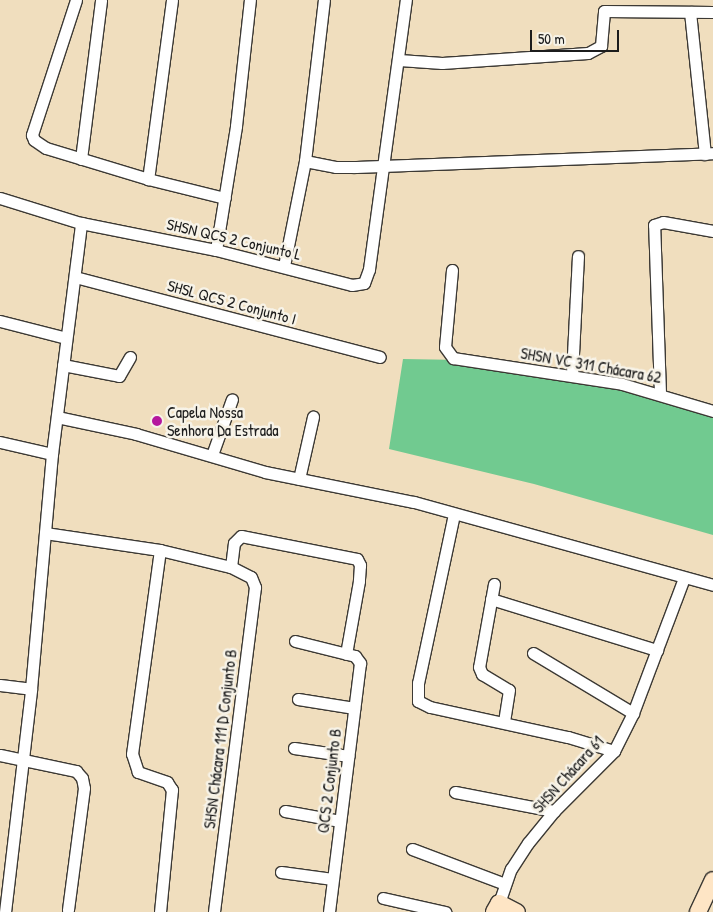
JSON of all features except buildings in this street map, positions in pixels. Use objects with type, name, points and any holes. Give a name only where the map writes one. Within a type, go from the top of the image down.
[{"type":"main road","points":[[698,912],[713,880]]},
{"type":"main road","points":[[496,907],[517,912]]},
{"type":"street","points":[[76,0],[32,134],[39,145],[148,179],[224,198]]},
{"type":"street","points":[[81,159],[101,0]]},
{"type":"street","points":[[148,179],[172,0]]},
{"type":"street","points":[[216,250],[250,0]]},
{"type":"street","points":[[284,266],[305,161],[324,0]]},
{"type":"street","points":[[383,164],[406,0]]},
{"type":"street","points":[[399,60],[442,63],[588,53],[601,46],[604,11],[713,12]]},
{"type":"street","points":[[305,161],[336,167],[709,154],[690,12]]},
{"type":"street","name":"SHSN QCS 2 Conjunto L","points":[[0,198],[81,223],[216,250],[359,285],[364,283],[369,269],[383,164]]},
{"type":"street","points":[[660,393],[654,225],[658,222],[713,231]]},
{"type":"street","points":[[5,912],[24,758],[52,454],[81,223]]},
{"type":"street","points":[[572,374],[578,256]]},
{"type":"street","name":"SHSN VC 311 Chácara 62","points":[[452,270],[445,347],[450,356],[462,360],[572,374],[660,393],[713,411]]},
{"type":"street","name":"SHSL QCS 2 Conjunto I","points":[[75,277],[380,357]]},
{"type":"street","points":[[0,321],[66,338]]},
{"type":"street","points":[[63,365],[119,376],[130,357]]},
{"type":"street","points":[[212,455],[232,399]]},
{"type":"street","points":[[299,479],[313,416]]},
{"type":"street","points":[[57,417],[212,455],[299,479],[386,496],[713,585]]},
{"type":"street","points":[[0,442],[52,454]]},
{"type":"street","points":[[454,514],[416,696],[426,706],[504,722],[614,751]]},
{"type":"street","points":[[45,533],[160,550],[231,567]]},
{"type":"street","name":"QCS 2 Conjunto B","points":[[231,567],[234,543],[241,536],[357,559],[360,565],[351,655],[360,673],[354,708],[330,912]]},
{"type":"street","points":[[160,550],[132,754],[138,772],[167,782],[172,790],[160,912]]},
{"type":"street","name":"SHSN Chácara 111 D Conjunto B","points":[[214,912],[255,587],[248,573],[231,567]]},
{"type":"street","name":"SHSN Chácara 61","points":[[496,907],[504,884],[528,843],[554,811],[614,751],[633,713],[684,578]]},
{"type":"street","points":[[494,584],[479,667],[482,674],[509,690],[504,722]]},
{"type":"street","points":[[491,600],[657,650]]},
{"type":"street","points":[[295,641],[351,655]]},
{"type":"street","points":[[533,653],[633,713]]},
{"type":"street","points":[[0,685],[31,689]]},
{"type":"street","points":[[298,699],[354,708]]},
{"type":"street","points":[[294,748],[348,756]]},
{"type":"street","points":[[0,755],[24,758],[76,771],[82,778],[84,788],[68,910]]},
{"type":"street","points":[[455,792],[554,811]]},
{"type":"street","points":[[285,812],[340,821]]},
{"type":"street","points":[[0,845],[12,846]]},
{"type":"street","points":[[412,849],[504,884]]},
{"type":"street","points":[[281,872],[333,879]]},
{"type":"street","points":[[383,898],[445,912]]},
{"type":"green space","points":[[403,359],[462,360],[572,374],[713,411],[713,535],[534,484],[389,449]]},
{"type":"place","name":"Capela Nossa Senhora Da Estrada","points":[[157,421]]}]
